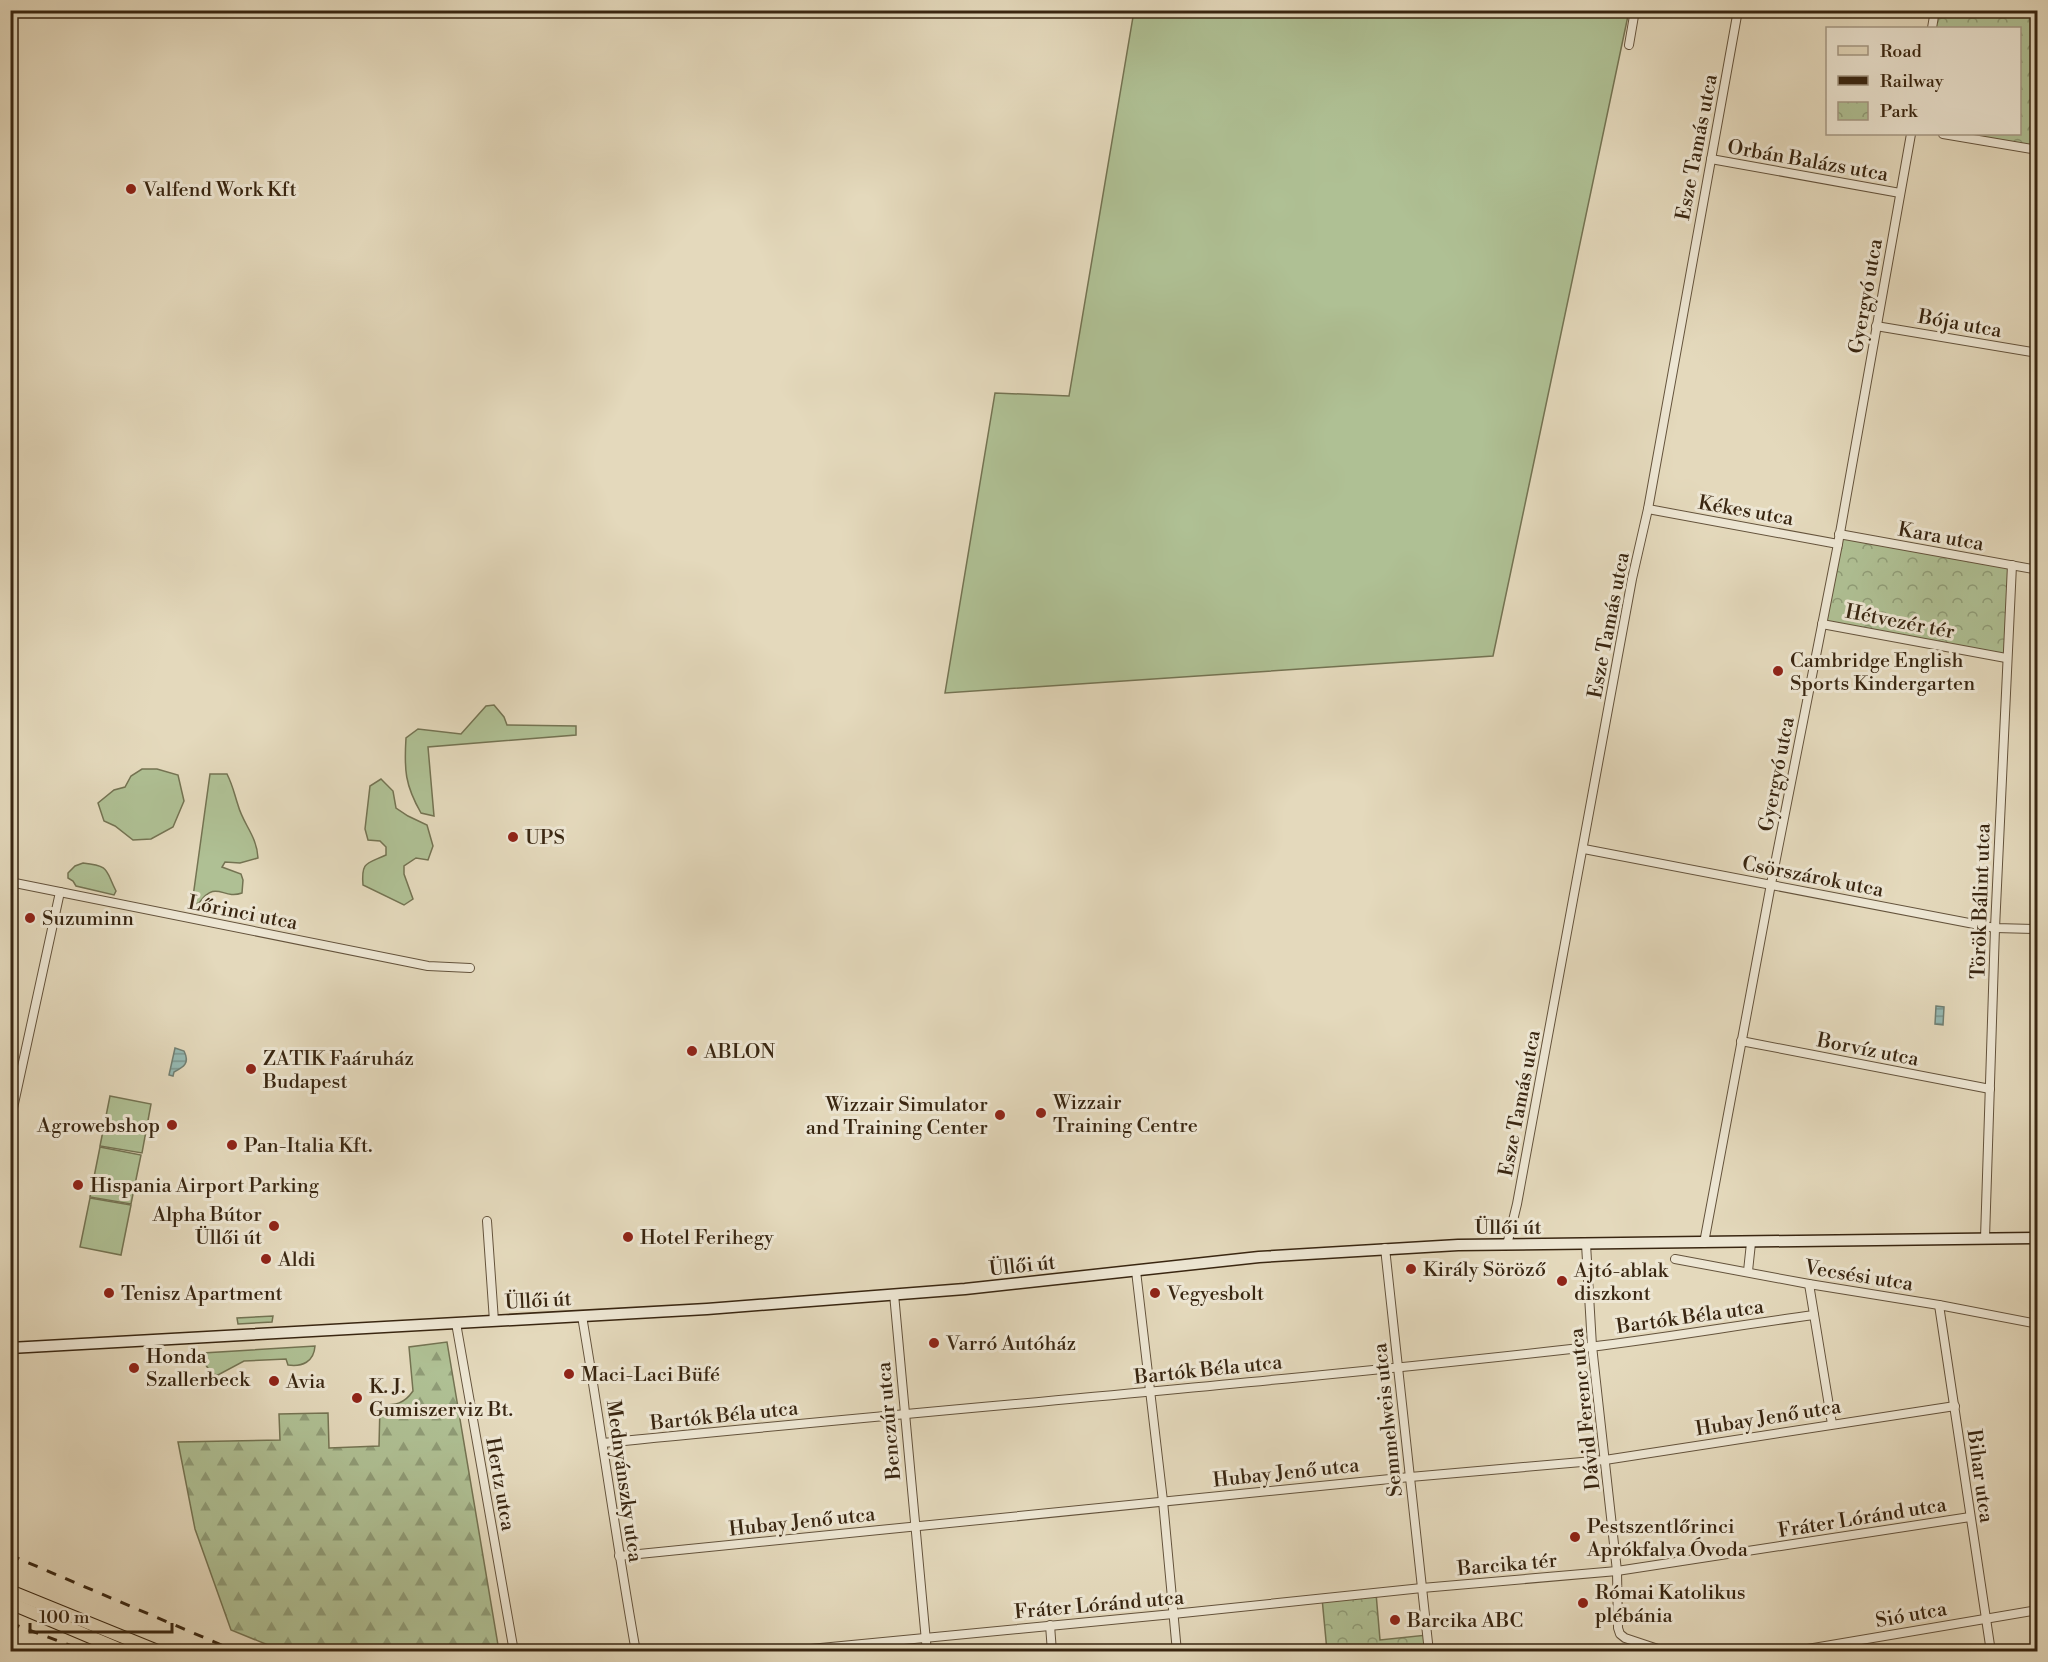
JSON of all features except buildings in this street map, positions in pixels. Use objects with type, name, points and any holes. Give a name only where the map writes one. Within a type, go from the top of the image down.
[{"type":"main road","name":"Üllői út","points":[[10,1348],[582,1316],[894,1294],[1259,1257],[1385,1248],[2037,1238]]},
{"type":"main road","points":[[10,1591],[160,1652]]},
{"type":"main road","points":[[10,1604],[126,1652]]},
{"type":"street","points":[[1629,45],[1635,10]]},
{"type":"street","name":"Esze Tamás utca","points":[[1507,1245],[1517,1204],[1584,849],[1632,579],[1648,509],[1738,10]]},
{"type":"street","points":[[1932,27],[1935,10]]},
{"type":"street","name":"Gyergyó utca","points":[[1704,1243],[1838,544],[1911,135]]},
{"type":"street","points":[[1949,135],[2037,150]]},
{"type":"street","name":"Orbán Balázs utca","points":[[1711,159],[1900,193]]},
{"type":"street","name":"Bója utca","points":[[1876,326],[2037,353]]},
{"type":"street","name":"Kékes utca","points":[[1648,509],[1838,544]]},
{"type":"street","name":"Kara utca","points":[[1839,534],[2037,570]]},
{"type":"street","name":"Török Bálint utca","points":[[1986,1238],[1995,928],[2012,565]]},
{"type":"street","name":"Hétvezér tér","points":[[1822,624],[2006,658]]},
{"type":"street","name":"Csörszárok utca","points":[[1584,849],[1995,928],[2037,929]]},
{"type":"street","name":"Lőrinci utca","points":[[10,882],[428,966],[470,968]]},
{"type":"street","points":[[10,1122],[60,892]]},
{"type":"street","name":"Borvíz utca","points":[[1741,1041],[1990,1089]]},
{"type":"street","points":[[487,1221],[494,1321]]},
{"type":"street","points":[[1748,1271],[1751,1243]]},
{"type":"street","name":"Dávid Ferenc utca","points":[[1586,1244],[1592,1346],[1617,1571]]},
{"type":"street","name":"Semmelweis utca","points":[[1385,1248],[1422,1588]]},
{"type":"street","name":"Vecsési utca","points":[[1676,1259],[2037,1324]]},
{"type":"street","points":[[1136,1271],[1163,1501],[1177,1652]]},
{"type":"street","points":[[1809,1284],[1832,1424]]},
{"type":"street","name":"Benczúr utca","points":[[894,1294],[927,1652]]},
{"type":"street","name":"Bihar utca","points":[[1939,1305],[1992,1652]]},
{"type":"street","name":"Bartók Béla utca","points":[[603,1443],[1592,1346],[1814,1315]]},
{"type":"street","name":"Mednyánszky utca","points":[[582,1316],[636,1652]]},
{"type":"street","name":"Hertz utca","points":[[456,1323],[514,1652]]},
{"type":"street","name":"Hubay Jenő utca","points":[[619,1556],[1163,1501],[1605,1460],[1955,1406]]},
{"type":"street","name":"Fráter Lóránd utca","points":[[1617,1571],[1970,1517]]},
{"type":"street","points":[[1617,1571],[1620,1634],[1625,1638],[1667,1652]]},
{"type":"street","name":"Barcika tér","points":[[1422,1588],[1617,1571]]},
{"type":"street","points":[[1422,1588],[1429,1652]]},
{"type":"street","name":"Fráter Lóránd utca","points":[[779,1652],[1422,1588]]},
{"type":"street","name":"Sió utca","points":[[1790,1652],[2037,1610]]},
{"type":"street","points":[[1050,1624],[1052,1652]]},
{"type":"green space","points":[[1134,11],[1629,11],[1493,656],[945,693],[995,393],[1069,396]]},
{"type":"green space","points":[[1935,11],[2037,11],[2037,150],[1949,135],[2021,135],[2021,27],[1932,27]]},
{"type":"green space","points":[[1839,534],[2012,565],[2006,658],[1822,624]]},
{"type":"green space","points":[[494,705],[504,717],[507,725],[576,726],[576,735],[428,747],[434,816],[421,813],[407,777],[406,738],[418,729],[461,734],[486,706]]},
{"type":"green space","points":[[142,769],[157,769],[178,775],[184,801],[173,827],[151,839],[133,840],[115,826],[104,821],[98,803],[114,790],[125,787],[131,776]]},
{"type":"green space","points":[[210,774],[227,774],[240,812],[253,837],[258,858],[240,863],[225,862],[222,867],[241,874],[242,893],[210,892],[199,903],[192,904]]},
{"type":"green space","points":[[381,779],[393,791],[396,808],[427,825],[433,846],[428,860],[416,858],[404,866],[404,874],[413,899],[404,905],[363,885],[364,867],[386,855],[386,847],[380,841],[368,840],[365,829],[370,786]]},
{"type":"green space","points":[[83,863],[106,870],[116,891],[114,895],[76,886],[68,878],[68,873],[75,866]]},
{"type":"green space","points":[[110,1096],[151,1104],[142,1153],[100,1146]]},
{"type":"green space","points":[[100,1147],[141,1155],[131,1204],[90,1197]]},
{"type":"green space","points":[[90,1198],[131,1205],[121,1255],[80,1247]]},
{"type":"green space","points":[[273,1316],[272,1322],[238,1324],[237,1318]]},
{"type":"green space","points":[[447,1342],[499,1651],[283,1651],[231,1630],[195,1529],[178,1442],[280,1440],[279,1414],[328,1413],[329,1448],[379,1446],[380,1405],[399,1403],[413,1391],[409,1347]]},
{"type":"green space","points":[[315,1346],[310,1360],[298,1365],[288,1365],[286,1359],[244,1361],[218,1375],[212,1374],[203,1361],[203,1353]]},
{"type":"green space","points":[[1376,1593],[1380,1640],[1427,1635],[1428,1651],[1327,1651],[1322,1598]]},
{"type":"water","points":[[1936,1006],[1944,1007],[1943,1025],[1935,1024]]},
{"type":"water","points":[[175,1048],[184,1051],[186,1062],[174,1072],[173,1076],[169,1075]]},
{"type":"railway","points":[[10,1555],[238,1652]]},
{"type":"railway","points":[[10,1623],[88,1652]]},
{"type":"place","name":"Valfend Work Kft","points":[[131,189]]},
{"type":"place","name":"Cambridge English Sports Kindergarten","points":[[1778,671]]},
{"type":"place","name":"UPS","points":[[513,837]]},
{"type":"place","name":"Suzuminn","points":[[30,918]]},
{"type":"place","name":"ABLON","points":[[692,1051]]},
{"type":"place","name":"ZATIK Faáruház Budapest","points":[[251,1069]]},
{"type":"place","name":"Wizzair Training Centre","points":[[1041,1113]]},
{"type":"place","name":"Wizzair Simulator and Training Center","points":[[1000,1115]]},
{"type":"place","name":"Agrowebshop","points":[[172,1125]]},
{"type":"place","name":"Pan-Italia Kft.","points":[[232,1145]]},
{"type":"place","name":"Hispania Airport Parking","points":[[78,1185]]},
{"type":"place","name":"Alpha Bútor Üllői út","points":[[274,1226]]},
{"type":"place","name":"Hotel Ferihegy","points":[[628,1237]]},
{"type":"place","name":"Aldi","points":[[266,1259]]},
{"type":"place","name":"Király Söröző","points":[[1411,1269]]},
{"type":"place","name":"Ajtó-ablak diszkont","points":[[1562,1281]]},
{"type":"place","name":"Tenisz Apartment","points":[[109,1293]]},
{"type":"place","name":"Vegyesbolt","points":[[1155,1293]]},
{"type":"place","name":"Varró Autóház","points":[[934,1343]]},
{"type":"place","name":"Honda Szallerbeck","points":[[134,1368]]},
{"type":"place","name":"Maci-Laci Büfé","points":[[569,1374]]},
{"type":"place","name":"Avia","points":[[274,1381]]},
{"type":"place","name":"K. J. Gumiszerviz Bt.","points":[[357,1398]]},
{"type":"place","name":"Pestszentlőrinci Aprókfalva Óvoda","points":[[1575,1537]]},
{"type":"place","name":"Római Katolikus plébánia","points":[[1583,1603]]},
{"type":"place","name":"Barcika ABC","points":[[1395,1620]]}]
